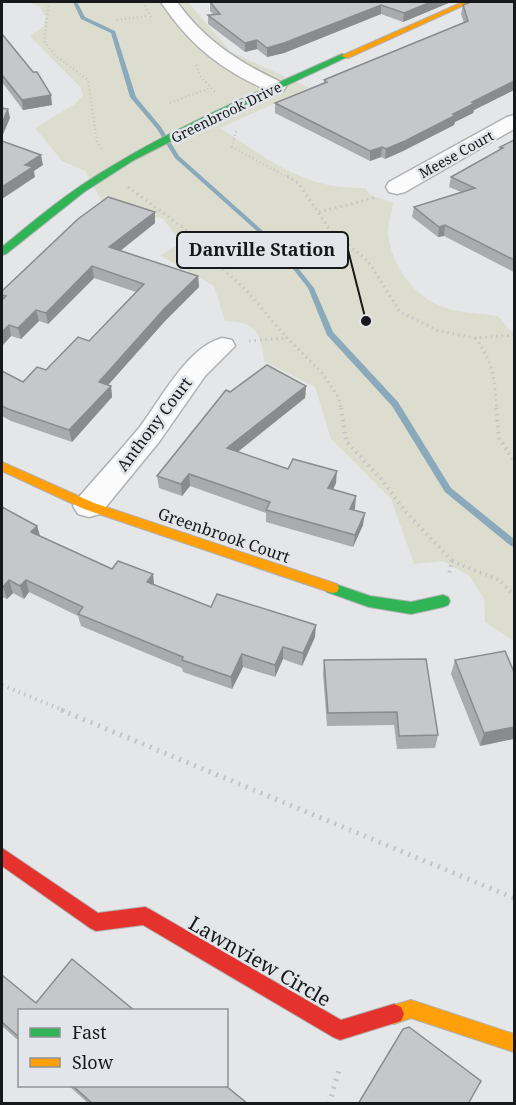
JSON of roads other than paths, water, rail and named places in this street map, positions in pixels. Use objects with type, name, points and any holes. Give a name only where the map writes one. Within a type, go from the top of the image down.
[{"type":"street","name":"Greenbrook Drive","points":[[2,252],[58,206],[130,159],[276,87],[468,2]]},
{"type":"street","points":[[177,3],[202,44],[230,65],[276,87]]},
{"type":"street","name":"Meese Court","points":[[397,187],[514,121]]},
{"type":"street","name":"Anthony Court","points":[[89,506],[149,435],[195,370],[222,346]]},
{"type":"street","name":"Greenbrook Court","points":[[2,466],[89,506],[369,601],[411,608],[443,601]]},
{"type":"street","name":"Lawnview Circle","points":[[2,856],[96,922],[145,916],[340,1030],[411,1009],[514,1043]]},
{"type":"waterway","points":[[75,2],[83,18],[113,32],[133,97],[159,128],[177,157],[280,249],[311,288],[330,333],[395,404],[448,490],[514,544]]},
{"type":"place","name":"Danville Station","points":[[366,321]]}]
